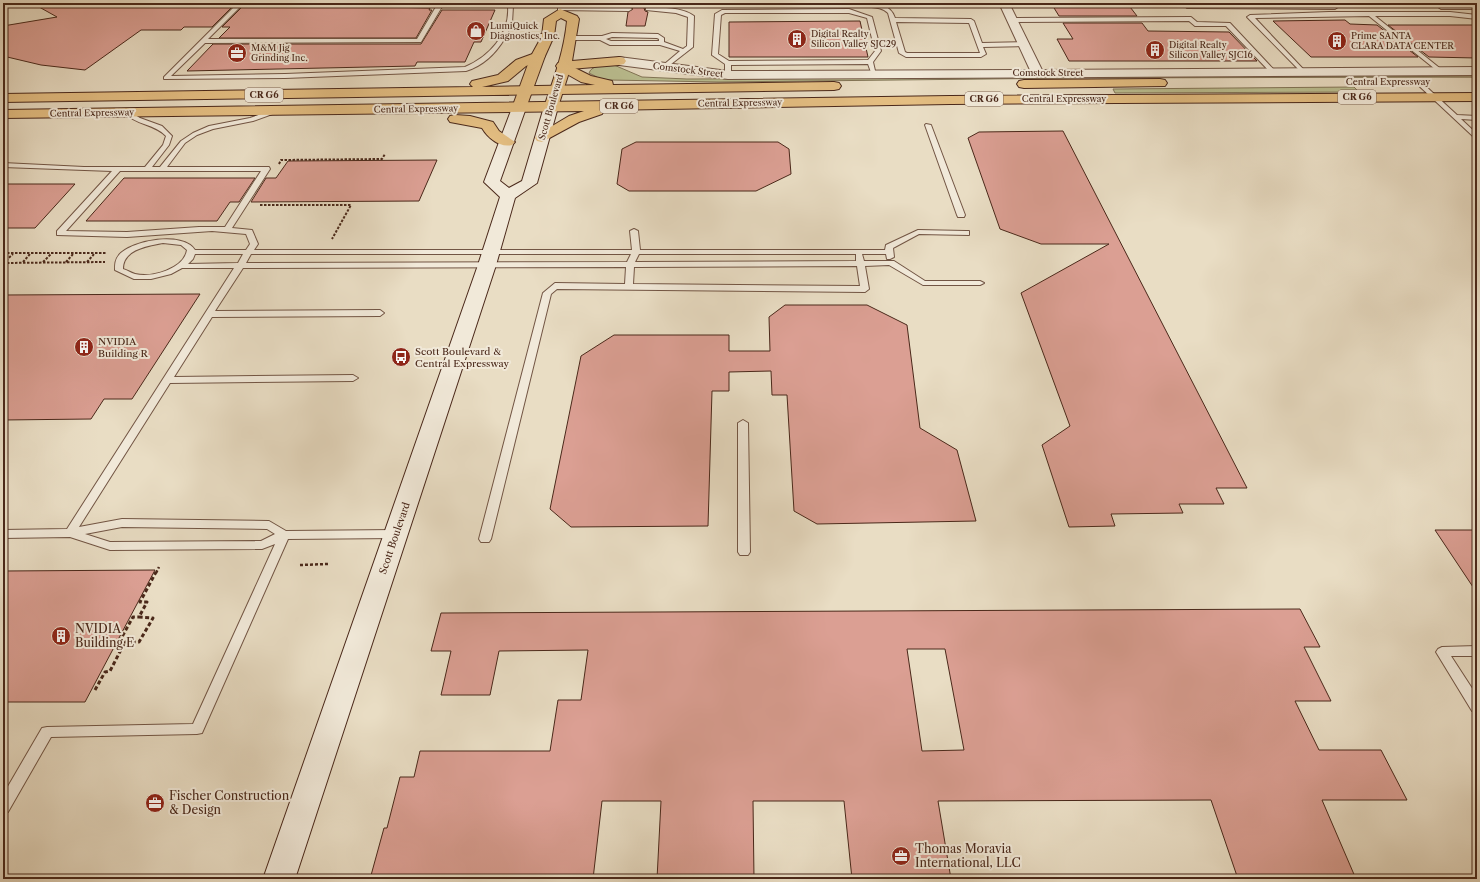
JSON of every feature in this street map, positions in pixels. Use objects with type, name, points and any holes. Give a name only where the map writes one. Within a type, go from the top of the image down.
[{"type":"main road","points":[[508,196],[492,182],[538,56],[548,36],[550,19],[560,8]]},
{"type":"main road","name":"Scott Boulevard","points":[[279,879],[489,258],[508,196],[529,183],[564,66],[569,42],[572,18],[560,8]]},
{"type":"main road","points":[[569,42],[590,55],[619,61]]},
{"type":"main road","points":[[413,93],[437,86],[478,84],[498,80],[510,74],[521,63],[538,56]]},
{"type":"main road","points":[[564,66],[619,61]]},
{"type":"main road","points":[[564,66],[586,79],[630,89]]},
{"type":"main road","name":"Central Expressway","points":[[3,98],[1091,83],[1477,82]]},
{"type":"main road","name":"Central Expressway","points":[[3,114],[384,110],[950,100],[1477,97]]},
{"type":"main road","points":[[542,138],[574,119],[612,106]]},
{"type":"main road","points":[[384,110],[402,117],[455,119],[482,123],[488,125],[493,134],[507,142]]},
{"type":"main road","points":[[3,122],[28,121],[56,114]]},
{"type":"street","points":[[1004,3],[1038,73]]},
{"type":"street","name":"Comstock Street","points":[[619,61],[664,67],[728,69],[872,68],[1038,73],[1477,71]]},
{"type":"lane","points":[[241,3],[166,78],[292,76],[466,69],[478,64],[504,36],[509,22],[511,4]]},
{"type":"lane","points":[[390,3],[536,3]]},
{"type":"lane","points":[[857,3],[865,3],[886,8],[891,13],[902,53],[906,55],[983,54],[970,21],[893,20]]},
{"type":"lane","points":[[1184,3],[1186,6],[1335,7],[1331,3]]},
{"type":"lane","points":[[1435,3],[1440,7],[1477,7]]},
{"type":"lane","points":[[203,41],[419,41],[441,4]]},
{"type":"lane","points":[[560,8],[629,9]]},
{"type":"lane","points":[[648,9],[674,10],[685,12],[691,16],[690,47],[664,67]]},
{"type":"lane","points":[[728,69],[716,55],[718,14],[724,11],[849,11],[869,17],[878,51],[872,68]]},
{"type":"lane","points":[[1370,14],[1440,72]]},
{"type":"lane","points":[[1303,72],[1250,16],[1450,14],[1477,17]]},
{"type":"lane","points":[[1012,20],[1191,19],[1195,24],[1228,24],[1273,72]]},
{"type":"lane","points":[[504,36],[548,36]]},
{"type":"lane","points":[[569,42],[612,36],[658,36],[662,39],[661,43],[684,51]]},
{"type":"lane","points":[[980,45],[1024,44]]},
{"type":"lane","points":[[1418,82],[1477,138]]},
{"type":"lane","points":[[162,169],[183,142],[195,134],[211,127],[251,120],[276,111]]},
{"type":"lane","points":[[128,113],[133,119],[165,130],[169,136],[166,145],[147,169]]},
{"type":"lane","points":[[1455,118],[1477,118]]},
{"type":"lane","points":[[928,125],[961,215]]},
{"type":"lane","points":[[3,165],[84,169],[266,169],[227,230]]},
{"type":"lane","points":[[70,534],[254,244],[249,232],[227,230],[182,230],[148,233],[60,233],[118,169]]},
{"type":"lane","points":[[629,286],[630,264],[636,252],[634,231]]},
{"type":"lane","points":[[891,263],[889,247],[918,232],[966,233]]},
{"type":"lane","points":[[193,252],[191,247],[184,243],[175,241],[150,243],[128,252],[121,258],[118,264],[119,270],[125,274],[134,276],[160,274],[183,266],[240,266],[636,252],[890,252]]},
{"type":"lane","points":[[193,252],[489,258],[630,264],[891,263],[923,283],[980,283]]},
{"type":"lane","points":[[183,266],[193,252]]},
{"type":"lane","points":[[485,539],[547,293],[555,286],[864,290],[858,252]]},
{"type":"lane","points":[[210,314],[380,313]]},
{"type":"lane","points":[[168,380],[353,378]]},
{"type":"lane","points":[[743,423],[744,552]]},
{"type":"lane","points":[[3,534],[70,534],[122,523],[269,525],[284,535]]},
{"type":"lane","points":[[70,534],[110,546],[262,545],[284,535],[396,534]]},
{"type":"lane","points":[[3,808],[48,732],[197,728],[284,535]]},
{"type":"lane","points":[[1477,651],[1442,652],[1477,707]]},
{"type":"path","points":[[277,166],[282,160],[382,159],[385,154]]},
{"type":"path","points":[[259,205],[351,205],[330,244]]},
{"type":"path","points":[[22,263],[30,253]]},
{"type":"path","points":[[43,262],[52,253]]},
{"type":"path","points":[[66,262],[74,253]]},
{"type":"path","points":[[87,262],[95,253]]},
{"type":"path","points":[[3,254],[111,253]]},
{"type":"path","points":[[3,263],[13,254]]},
{"type":"path","points":[[3,263],[110,262]]},
{"type":"path","points":[[300,564],[328,564]]},
{"type":"path","points":[[139,617],[147,602],[140,602],[158,567]]},
{"type":"path","points":[[133,617],[139,617],[153,618],[139,642],[120,642],[133,617]]},
{"type":"path","points":[[95,690],[105,672],[110,672],[126,642]]},
{"type":"green space","points":[[614,65],[642,77],[687,79],[1367,76],[1477,77],[1076,78],[719,82],[609,80],[595,78],[597,77],[589,73],[596,67]]},
{"type":"green space","points":[[1354,87],[1359,92],[1115,93],[1113,89]]},
{"type":"building","points":[[32,3],[236,3],[212,27],[184,27],[181,30],[141,30],[85,70],[41,65],[3,56],[3,26],[57,17]]},
{"type":"building","points":[[246,3],[309,3],[306,6],[388,6],[387,7],[430,8],[429,10],[432,10],[416,38],[219,38],[230,27],[222,27]]},
{"type":"building","points":[[1051,3],[1127,3],[1137,16],[1059,16]]},
{"type":"building","points":[[629,5],[649,5],[644,8],[645,11],[648,12],[645,26],[626,26],[628,12],[633,9]]},
{"type":"building","points":[[442,10],[495,10],[481,42],[474,42],[465,62],[417,62],[415,66],[187,71],[213,44],[421,44]]},
{"type":"building","name":"Prime SANTA CLARA DATA CENTER","points":[[1345,20],[1350,24],[1377,25],[1418,57],[1311,57],[1273,21]]},
{"type":"building","name":"Digital Realty Silicon Valley SJC29","points":[[860,21],[868,57],[729,57],[729,22]]},
{"type":"building","name":"Digital Realty Silicon Valley SJC16","points":[[1063,23],[1142,23],[1148,31],[1229,32],[1257,61],[1069,61],[1057,39],[1073,39]]},
{"type":"building","points":[[1388,25],[1477,25],[1477,58],[1429,57]]},
{"type":"building","points":[[1063,131],[1247,488],[1216,488],[1224,504],[1179,504],[1183,513],[1111,514],[1115,526],[1069,527],[1042,445],[1070,426],[1021,293],[1109,244],[1041,244],[1000,229],[968,138],[979,132]]},
{"type":"building","points":[[636,142],[778,142],[789,149],[791,174],[756,191],[629,191],[617,184],[622,149]]},
{"type":"building","points":[[437,160],[419,201],[251,202],[266,178],[276,178],[288,161]]},
{"type":"building","points":[[124,178],[255,178],[239,202],[230,202],[217,221],[86,221]]},
{"type":"building","points":[[3,184],[75,184],[35,228],[3,228]]},
{"type":"building","name":"NVIDIA Building R","points":[[200,294],[132,399],[104,399],[91,419],[3,420],[3,295]]},
{"type":"building","points":[[785,305],[867,305],[907,325],[920,428],[957,450],[976,521],[817,524],[794,511],[787,395],[772,395],[771,371],[729,372],[729,391],[712,391],[708,526],[571,527],[550,509],[581,356],[614,335],[729,335],[729,351],[770,351],[769,317]]},
{"type":"building","points":[[1435,530],[1477,530],[1477,593]]},
{"type":"building","name":"NVIDIA Building E","points":[[155,570],[85,702],[3,702],[3,571]]},
{"type":"building","points":[[1300,609],[1320,647],[1304,647],[1331,701],[1295,701],[1319,750],[1381,750],[1407,800],[1322,800],[1356,879],[1238,879],[1211,800],[938,801],[951,879],[852,879],[844,801],[753,801],[754,879],[657,879],[661,801],[602,801],[593,879],[370,879],[384,828],[387,828],[400,777],[414,777],[420,751],[550,751],[558,700],[581,700],[588,650],[499,651],[490,695],[441,695],[451,651],[431,651],[441,613]],"holes":[[[907,649],[945,649],[964,750],[922,751]]]},
{"type":"place","name":"LumiQuick Diagnostics, Inc.","points":[[476,31]]},
{"type":"place","name":"Digital Realty Silicon Valley SJC29","points":[[797,39]]},
{"type":"place","name":"Prime SANTA CLARA DATA CENTER","points":[[1337,41]]},
{"type":"place","name":"Digital Realty Silicon Valley SJC16","points":[[1155,50]]},
{"type":"place","name":"M&M Jig Grinding Inc.","points":[[237,53]]},
{"type":"place","name":"NVIDIA Building R","points":[[84,347]]},
{"type":"place","name":"Scott Boulevard & Central Expressway","points":[[401,357]]},
{"type":"place","name":"NVIDIA Building E","points":[[61,636]]},
{"type":"place","name":"Fischer Construction & Design","points":[[155,803]]},
{"type":"place","name":"Thomas Moravia International, LLC","points":[[901,856]]}]
